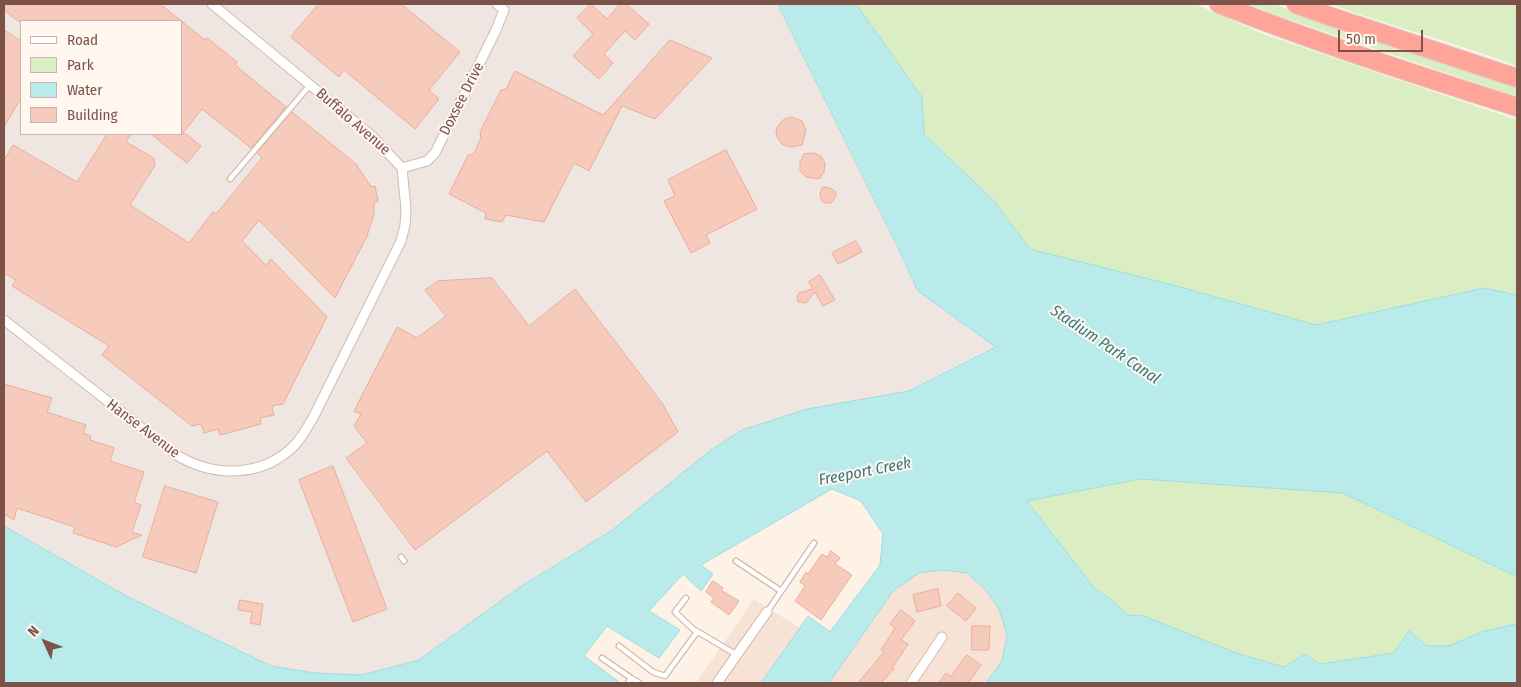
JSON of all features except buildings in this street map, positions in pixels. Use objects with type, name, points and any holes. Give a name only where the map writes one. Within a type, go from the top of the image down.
[{"type":"highway","points":[[1219,4],[1371,60],[1517,107]]},
{"type":"highway","points":[[1296,4],[1517,78]]},
{"type":"street","name":"Buffalo Avenue","points":[[212,4],[372,136],[402,168],[406,209],[401,241],[355,334]]},
{"type":"street","name":"Doxsee Drive","points":[[402,168],[427,161],[435,153],[496,30],[501,7]]},
{"type":"street","name":"Hanse Avenue","points":[[4,320],[175,454],[200,468],[213,470],[239,471],[263,466],[294,446],[314,416],[355,334]]},
{"type":"street","points":[[717,683],[767,612]]},
{"type":"street","points":[[911,683],[942,637]]},
{"type":"lane","points":[[230,179],[310,85]]},
{"type":"lane","points":[[767,612],[814,544]]},
{"type":"lane","points":[[736,561],[781,591]]},
{"type":"lane","points":[[686,598],[675,612],[698,632],[737,655]]},
{"type":"lane","points":[[619,646],[653,672],[665,676],[698,632]]},
{"type":"lane","points":[[602,658],[639,683]]},
{"type":"lane","points":[[628,683],[631,678]]},
{"type":"shaded area","points":[[4,4],[778,4],[918,291],[996,347],[909,391],[807,409],[520,587],[419,660],[362,675],[315,673],[271,666],[128,597],[4,526]]},
{"type":"shaded area","points":[[931,530],[1074,683],[696,683],[754,599],[833,649]]},
{"type":"green space","points":[[856,4],[1195,4],[1263,34],[1517,120],[1517,295],[1484,288],[1316,325],[1173,285],[1030,249],[994,201],[924,134],[922,97]]},
{"type":"green space","points":[[1249,4],[1274,4],[1517,87],[1517,97],[1279,16]]},
{"type":"green space","points":[[1330,4],[1517,4],[1517,66],[1471,49]]},
{"type":"green space","points":[[1140,479],[1343,493],[1517,577],[1517,624],[1481,632],[1449,646],[1427,646],[1320,664],[1305,654],[1284,667],[1239,654],[1144,616],[1128,615],[1094,588],[1027,501]]},
{"type":"water","points":[[778,4],[856,4],[922,97],[924,134],[994,201],[1030,249],[1173,285],[1316,325],[1484,288],[1517,295],[1517,577],[1343,493],[1140,479],[1027,501],[1094,588],[1128,615],[1144,616],[1239,654],[1284,667],[1305,654],[1320,664],[1394,653],[1409,631],[1427,646],[1449,646],[1481,632],[1517,624],[1517,683],[986,683],[1002,661],[1007,635],[999,609],[985,589],[967,573],[942,570],[919,573],[893,591],[829,683],[761,683],[808,616],[830,632],[880,565],[883,534],[861,501],[832,489],[701,565],[713,574],[701,591],[683,574],[649,611],[680,630],[659,658],[607,626],[584,656],[618,683],[4,683],[4,526],[128,597],[271,666],[315,673],[362,675],[419,660],[520,587],[611,531],[711,450],[742,430],[807,409],[909,391],[996,347],[918,291]]},
{"type":"water label","name":"Stadium Park Canal","points":[[1105,345]]},
{"type":"water label","name":"Freeport Creek","points":[[865,472]]}]
